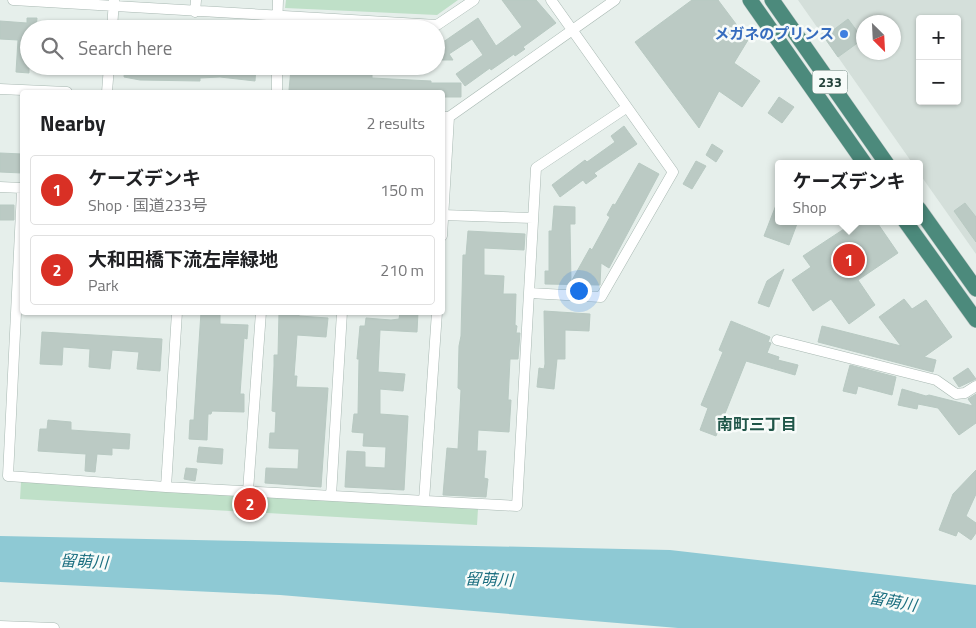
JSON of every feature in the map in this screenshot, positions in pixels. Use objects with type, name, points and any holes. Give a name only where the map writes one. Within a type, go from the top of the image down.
[{"type":"highway","name":"233","points":[[750,0],[862,160]]},
{"type":"highway","name":"233","points":[[772,0],[884,160]]},
{"type":"highway","points":[[923,215],[976,289]]},
{"type":"highway","points":[[908,225],[976,320]]},
{"type":"street","points":[[13,0],[113,4],[195,12],[336,20]]},
{"type":"street","points":[[195,12],[196,0]]},
{"type":"street","points":[[276,20],[278,0]]},
{"type":"street","points":[[444,20],[474,0]]},
{"type":"street","points":[[530,293],[601,297],[673,172],[551,0]]},
{"type":"street","points":[[445,150],[446,117],[615,0]]},
{"type":"street","points":[[112,20],[113,4]]},
{"type":"street","points":[[107,90],[108,75]]},
{"type":"street","points":[[277,75],[278,90]]},
{"type":"street","points":[[0,89],[22,90]]},
{"type":"street","points":[[20,231],[8,476],[166,487],[517,506],[536,168],[626,108]]},
{"type":"street","points":[[0,187],[20,190]]},
{"type":"street","points":[[445,215],[533,218]]},
{"type":"street","points":[[166,487],[178,315]]},
{"type":"street","points":[[248,491],[261,315]]},
{"type":"street","points":[[331,496],[342,315]]},
{"type":"street","points":[[424,501],[437,315]]},
{"type":"street","points":[[777,340],[936,380],[956,394],[964,393],[976,386]]},
{"type":"street","points":[[0,626],[54,628]]},
{"type":"shaded area","points":[[798,0],[976,0],[976,254],[923,179],[923,160],[910,160]]},
{"type":"green space","points":[[286,0],[458,0],[437,15],[285,8]]},
{"type":"green space","points":[[21,482],[478,509],[477,525],[20,499]]},
{"type":"water","name":"留萌川","points":[[0,536],[670,550],[976,585],[976,628],[678,628],[280,595],[0,582]]},
{"type":"building","points":[[502,0],[536,0],[556,23],[523,47],[525,49],[515,56],[514,54],[491,70],[490,68],[465,86],[456,74],[483,55],[472,39],[449,54],[453,60],[445,60],[445,41],[478,18],[496,46],[522,27]]},
{"type":"building","points":[[692,0],[718,0],[748,40],[734,63],[760,81],[742,107],[719,91],[699,128],[635,42]]},
{"type":"building","points":[[27,18],[37,18],[37,20],[27,20]]},
{"type":"building","points":[[848,19],[856,30],[856,44],[838,57],[824,37]]},
{"type":"building","points":[[0,21],[20,22],[20,72],[16,72],[18,40],[0,39]]},
{"type":"building","points":[[124,75],[255,75],[255,81],[220,77],[200,78],[200,81],[140,80],[124,77]]},
{"type":"building","points":[[290,75],[372,75],[372,78],[431,81],[431,83],[461,83],[461,97],[445,97],[445,90],[289,90]]},
{"type":"building","points":[[779,97],[794,107],[782,123],[768,113]]},
{"type":"building","points":[[624,126],[637,144],[594,173],[597,176],[586,184],[583,180],[560,197],[552,185],[585,160],[587,162],[615,142],[611,136]]},
{"type":"building","points":[[712,144],[723,151],[716,162],[706,155]]},
{"type":"building","points":[[0,153],[20,154],[20,173],[0,172]]},
{"type":"building","points":[[696,161],[706,166],[692,189],[683,184]]},
{"type":"building","points":[[639,163],[659,174],[609,268],[601,263],[600,285],[545,284],[545,271],[549,271],[549,231],[552,231],[554,206],[575,207],[575,224],[570,224],[571,282],[590,248],[592,250],[610,217],[607,215],[613,204],[615,205]]},
{"type":"building","points":[[965,203],[976,217],[976,242],[954,211]]},
{"type":"building","points":[[0,205],[14,205],[14,220],[0,220]]},
{"type":"building","points":[[775,208],[775,225],[796,225],[789,245],[764,236]]},
{"type":"building","points":[[842,225],[879,225],[898,253],[858,280],[875,305],[849,324],[831,299],[813,311],[792,280],[811,267],[803,256],[844,229]]},
{"type":"building","points":[[468,231],[525,234],[524,250],[484,248],[484,275],[504,276],[503,294],[516,294],[515,325],[517,326],[516,333],[520,333],[518,359],[510,359],[508,400],[511,400],[509,432],[478,430],[477,451],[486,451],[484,478],[488,479],[486,497],[443,495],[447,448],[458,449],[461,390],[458,388],[459,346],[461,336],[463,255],[466,255]]},
{"type":"building","points":[[784,269],[769,307],[758,303],[767,281]]},
{"type":"building","points":[[904,299],[912,309],[926,300],[952,337],[924,357],[936,360],[933,372],[818,342],[822,326],[901,346],[879,317]]},
{"type":"building","points":[[544,311],[590,314],[589,331],[565,330],[565,359],[557,359],[554,389],[537,387],[539,368],[544,369],[545,364]]},
{"type":"building","points":[[201,315],[220,315],[220,324],[248,325],[247,339],[244,338],[240,394],[244,394],[244,412],[212,411],[211,414],[208,414],[207,440],[189,439],[190,420],[194,420]]},
{"type":"building","points":[[279,315],[328,318],[326,337],[297,335],[294,376],[297,376],[296,387],[328,388],[321,487],[265,483],[266,468],[298,469],[299,449],[269,448],[270,433],[275,433],[276,412],[272,411],[274,355],[278,355]]},
{"type":"building","points":[[400,315],[418,315],[417,332],[380,330],[378,372],[405,374],[403,391],[380,389],[380,414],[408,416],[404,490],[345,487],[347,451],[365,452],[365,467],[385,468],[386,447],[363,446],[364,433],[352,432],[354,414],[358,414],[359,359],[357,359],[360,326],[365,326],[366,318],[399,319]]},
{"type":"building","points":[[731,321],[770,337],[768,342],[771,343],[767,353],[779,357],[778,360],[798,365],[795,375],[746,361],[716,436],[700,430],[708,408],[701,405],[723,352],[719,350]]},
{"type":"building","points":[[42,332],[162,339],[160,371],[137,369],[139,352],[112,350],[110,369],[89,367],[90,349],[63,347],[62,365],[40,364]]},
{"type":"building","points":[[850,365],[896,377],[892,395],[858,386],[856,394],[843,391]]},
{"type":"building","points":[[968,368],[976,379],[959,387],[953,378]]},
{"type":"building","points":[[902,389],[973,406],[968,399],[976,394],[976,423],[959,435],[938,408],[918,404],[917,409],[898,405]]},
{"type":"building","points":[[48,420],[71,422],[71,430],[130,434],[129,449],[112,448],[112,455],[97,454],[95,472],[85,471],[86,454],[38,451],[40,429],[47,429]]},
{"type":"building","points":[[199,447],[223,449],[222,464],[197,462]]},
{"type":"building","points":[[186,468],[197,469],[195,481],[184,479]]},
{"type":"building","points":[[976,470],[976,494],[966,516],[976,523],[976,533],[971,540],[958,531],[956,536],[939,530],[953,494]]},
{"type":"place","name":"メガネのプリンス","points":[[844,34]]},
{"type":"place","name":"ケーズデンキ","points":[[849,260]]},
{"type":"place","name":"大和田橋下流左岸緑地","points":[[250,504]]},
{"type":"district","name":"南町三丁目","points":[[757,424]]}]
